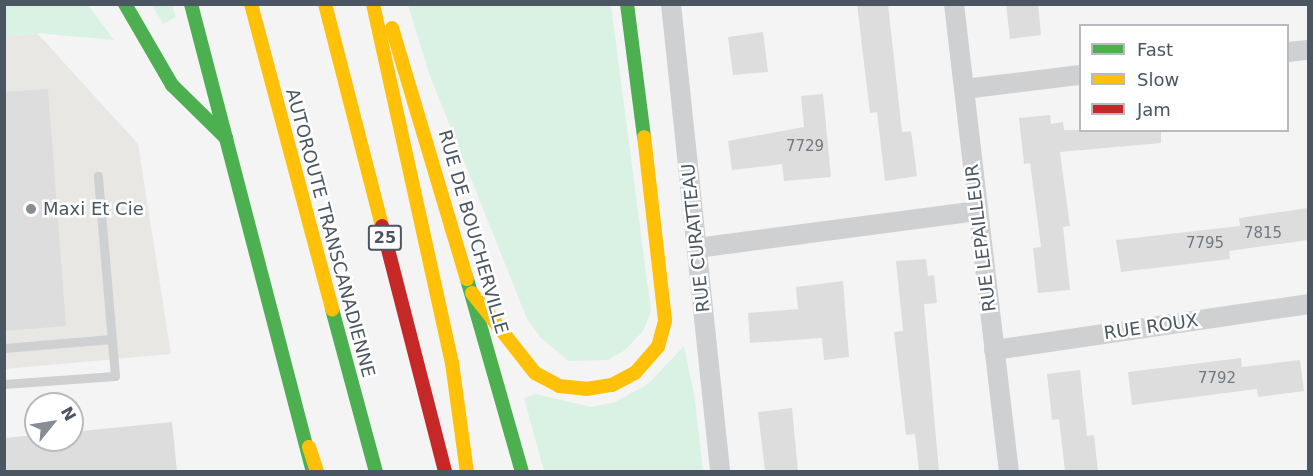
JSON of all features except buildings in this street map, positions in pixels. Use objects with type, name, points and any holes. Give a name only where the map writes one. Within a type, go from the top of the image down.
[{"type":"main road","points":[[125,4],[172,85],[226,138]]},
{"type":"main road","points":[[191,4],[317,471]]},
{"type":"main road","name":"AUTOROUTE TRANSCANADIENNE","points":[[250,4],[376,471]]},
{"type":"main road","name":"25","points":[[325,4],[445,471]]},
{"type":"main road","points":[[373,4],[452,363],[467,471]]},
{"type":"main road","name":"RUE DE BOUCHERVILLE","points":[[384,4],[472,293],[522,471]]},
{"type":"main road","points":[[472,293],[535,373],[559,386],[586,389],[612,385],[635,373],[658,347],[665,320],[663,294],[627,4]]},
{"type":"main road","points":[[309,447],[312,471]]},
{"type":"street","name":"RUE CURATTEAU","points":[[670,4],[720,471]]},
{"type":"street","name":"RUE LEPAILLEUR","points":[[954,4],[1009,471]]},
{"type":"street","points":[[1289,52],[1308,50]]},
{"type":"street","points":[[964,89],[1079,75]]},
{"type":"street","points":[[697,248],[977,211]]},
{"type":"street","name":"RUE ROUX","points":[[994,351],[1308,304]]},
{"type":"lane","points":[[4,384],[115,376],[98,176]]},
{"type":"lane","points":[[4,348],[112,339]]},
{"type":"shaded area","points":[[37,33],[138,144],[171,354],[5,369],[4,37]]},
{"type":"green space","points":[[4,5],[88,5],[114,40],[37,33],[5,37]]},
{"type":"green space","points":[[152,5],[172,5],[176,17],[163,24]]},
{"type":"green space","points":[[408,5],[611,5],[651,311],[643,331],[625,350],[608,360],[569,361],[540,337],[527,319],[430,76]]},
{"type":"green space","points":[[684,346],[695,400],[703,471],[544,471],[524,398],[536,394],[591,407],[615,402],[648,384]]},
{"type":"traffic: fast","points":[[125,4],[172,85],[226,138]]},
{"type":"traffic: fast","points":[[191,4],[312,467]]},
{"type":"traffic: fast","points":[[627,4],[644,137]]},
{"type":"traffic: fast","points":[[467,279],[522,472]]},
{"type":"traffic: fast","points":[[332,309],[376,472]]},
{"type":"traffic: slow","points":[[251,4],[332,309]]},
{"type":"traffic: slow","points":[[325,4],[382,226]]},
{"type":"traffic: slow","points":[[373,4],[452,363],[467,472]]},
{"type":"traffic: slow","points":[[392,28],[467,279]]},
{"type":"traffic: slow","points":[[472,293],[535,373],[559,386],[586,389],[612,385],[635,373],[658,347],[665,320],[644,137]]},
{"type":"traffic: slow","points":[[309,447],[317,472]]},
{"type":"traffic: jam","points":[[382,226],[445,472]]},
{"type":"place","name":"Maxi Et Cie","points":[[31,209]]}]
